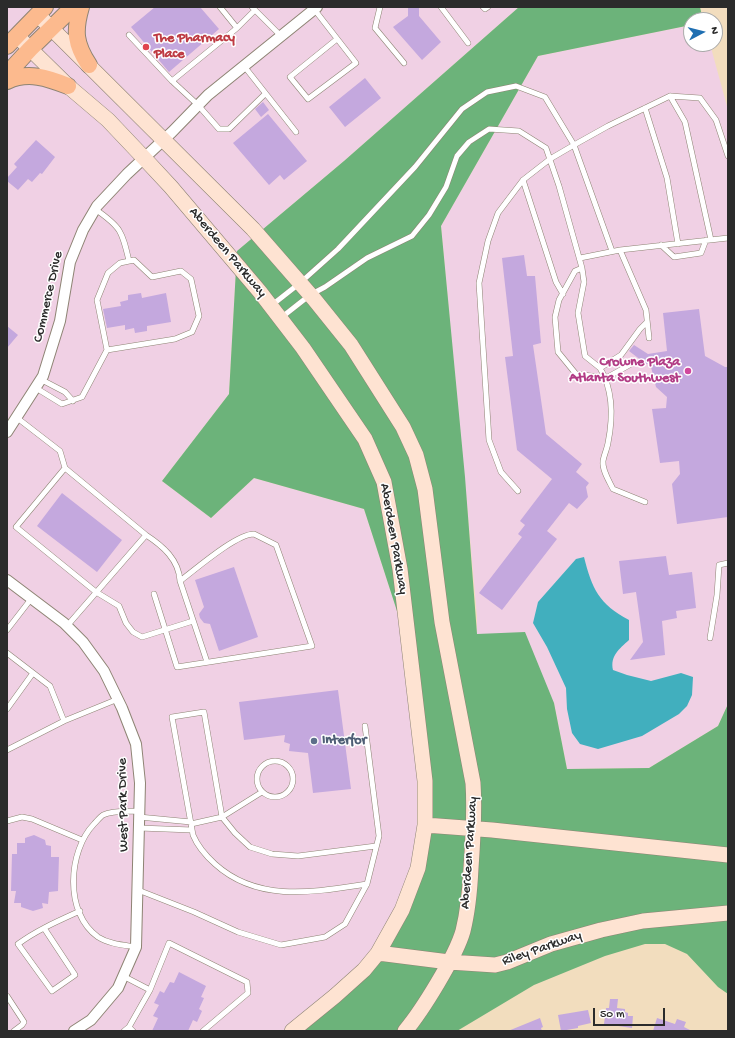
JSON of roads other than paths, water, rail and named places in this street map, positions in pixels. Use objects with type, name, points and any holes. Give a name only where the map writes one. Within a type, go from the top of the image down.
[{"type":"main road","points":[[7,74],[73,7]]},
{"type":"main road","points":[[81,7],[76,40],[80,52],[88,65]]},
{"type":"main road","points":[[12,41],[42,11]]},
{"type":"main road","points":[[7,81],[28,75],[47,78],[68,86]]},
{"type":"street","name":"Commerce Drive","points":[[7,432],[12,420],[39,384],[60,321],[70,262],[83,230],[95,209],[127,174],[198,105],[316,8]]},
{"type":"street","name":"Aberdeen Parkway","points":[[42,11],[51,28],[253,229],[351,344],[404,427],[421,471],[436,567],[442,622],[473,783],[474,828],[469,898],[463,932],[449,962],[413,1021],[405,1031]]},
{"type":"street","name":"Aberdeen Parkway","points":[[12,41],[30,49],[68,86],[108,120],[171,187],[280,318],[303,348],[365,439],[384,482],[400,569],[425,782],[425,825],[418,868],[402,910],[378,953],[364,970],[292,1031]]},
{"type":"street","name":"West Park Drive","points":[[7,580],[67,626],[83,642],[104,671],[118,699],[136,744],[140,783],[136,947],[118,988],[91,1020],[74,1031]]},
{"type":"street","points":[[425,825],[474,828],[728,855]]},
{"type":"street","name":"Riley Parkway","points":[[378,953],[449,962],[494,965],[508,962],[551,944],[601,930],[644,921],[728,913]]},
{"type":"lane","points":[[220,7],[237,28]]},
{"type":"lane","points":[[380,7],[375,28],[404,63]]},
{"type":"lane","points":[[441,7],[468,42]]},
{"type":"lane","points":[[483,7],[485,9],[488,7]]},
{"type":"lane","points":[[172,81],[237,28],[254,8],[281,36]]},
{"type":"lane","points":[[316,8],[337,39],[356,63],[308,99],[290,78],[337,39]]},
{"type":"lane","points":[[129,35],[172,81],[198,105],[219,129],[229,129],[266,94]]},
{"type":"lane","points":[[244,66],[296,132]]},
{"type":"lane","points":[[270,306],[300,283],[338,249],[383,203],[462,109],[487,92],[516,86],[545,97],[574,145],[612,251]]},
{"type":"lane","points":[[661,245],[674,257],[701,253],[709,240],[685,122],[670,96]]},
{"type":"lane","points":[[518,491],[501,472],[489,440],[479,283],[488,241],[498,213],[523,180],[550,159],[608,126],[670,96],[700,98],[716,120],[728,156]]},
{"type":"lane","points":[[645,108],[667,178],[678,244]]},
{"type":"lane","points":[[280,318],[310,295],[325,287],[367,258],[412,236],[429,215],[446,187],[457,156],[469,142],[489,129],[519,131],[546,148],[580,258],[584,282],[578,313],[585,356],[600,368],[606,378],[611,404],[612,423],[603,462],[607,476],[613,490],[645,502]]},
{"type":"lane","points":[[523,180],[556,282],[563,294]]},
{"type":"lane","points":[[95,209],[116,224],[123,235],[129,261]]},
{"type":"lane","points":[[580,258],[612,251],[728,238]]},
{"type":"lane","points":[[620,250],[646,310],[649,338]]},
{"type":"lane","points":[[39,384],[62,404],[82,397],[107,350],[97,300],[108,273],[120,263],[134,260],[152,277],[181,271],[192,279],[199,316],[192,332],[175,339],[107,350]]},
{"type":"lane","points":[[582,268],[575,271],[563,294],[555,317],[558,352],[576,374],[606,378],[633,363]]},
{"type":"lane","points":[[600,368],[621,355],[640,329],[648,322]]},
{"type":"lane","points":[[39,384],[65,392],[73,401]]},
{"type":"lane","points":[[12,420],[60,451],[65,468],[146,535],[158,543],[175,561],[180,571],[180,581],[207,662]]},
{"type":"lane","points":[[65,468],[16,527],[96,592],[119,606],[126,623],[134,633],[142,637],[193,621]]},
{"type":"lane","points":[[154,594],[177,667],[312,646],[276,545],[254,534],[248,534],[236,541],[180,581]]},
{"type":"lane","points":[[67,626],[146,535]]},
{"type":"lane","points":[[710,638],[717,595],[719,565],[728,563]]},
{"type":"lane","points":[[7,630],[31,599]]},
{"type":"lane","points":[[7,652],[50,686],[64,721]]},
{"type":"lane","points":[[7,709],[33,673]]},
{"type":"lane","points":[[7,750],[64,721],[118,699]]},
{"type":"lane","points":[[367,884],[313,891],[272,891],[249,886],[227,875],[197,846],[191,826],[172,717],[204,712],[222,817],[235,833],[250,847],[272,854],[298,856],[325,854],[376,846]]},
{"type":"lane","points":[[138,890],[194,912],[238,932],[281,945],[325,937],[345,924],[367,884],[379,836],[365,726]]},
{"type":"lane","points":[[273,761],[278,761],[288,767],[291,772],[292,784],[285,794],[273,797],[262,792],[258,782],[258,776],[263,766],[273,761]]},
{"type":"lane","points":[[139,828],[191,826],[222,817],[262,792]]},
{"type":"lane","points":[[136,947],[105,941],[96,935],[83,920],[75,898],[73,872],[78,847],[89,828],[102,816],[112,812],[139,814],[191,826]]},
{"type":"lane","points":[[7,821],[22,817],[32,819],[82,840]]},
{"type":"lane","points":[[44,928],[75,975],[52,991],[18,944],[44,928],[80,911]]},
{"type":"lane","points":[[124,1031],[129,1027],[150,990],[169,943],[247,982],[248,993],[203,1031]]},
{"type":"lane","points":[[123,976],[150,990]]},
{"type":"lane","points":[[7,996],[24,1022],[22,1026],[14,1031]]},
{"type":"lane","points":[[129,1027],[133,1031]]},
{"type":"water","points":[[584,557],[590,578],[598,594],[610,608],[629,620],[629,640],[616,653],[612,665],[613,670],[651,681],[681,673],[693,677],[692,695],[687,706],[679,714],[642,736],[598,749],[580,744],[572,733],[567,709],[566,688],[547,647],[533,623],[538,602],[576,559]]},
{"type":"place","name":"The Pharmacy Place","points":[[146,47]]},
{"type":"place","name":"Crowne Plaza Atlanta Southwest","points":[[688,371]]},
{"type":"place","name":"Interfor","points":[[314,741]]}]
